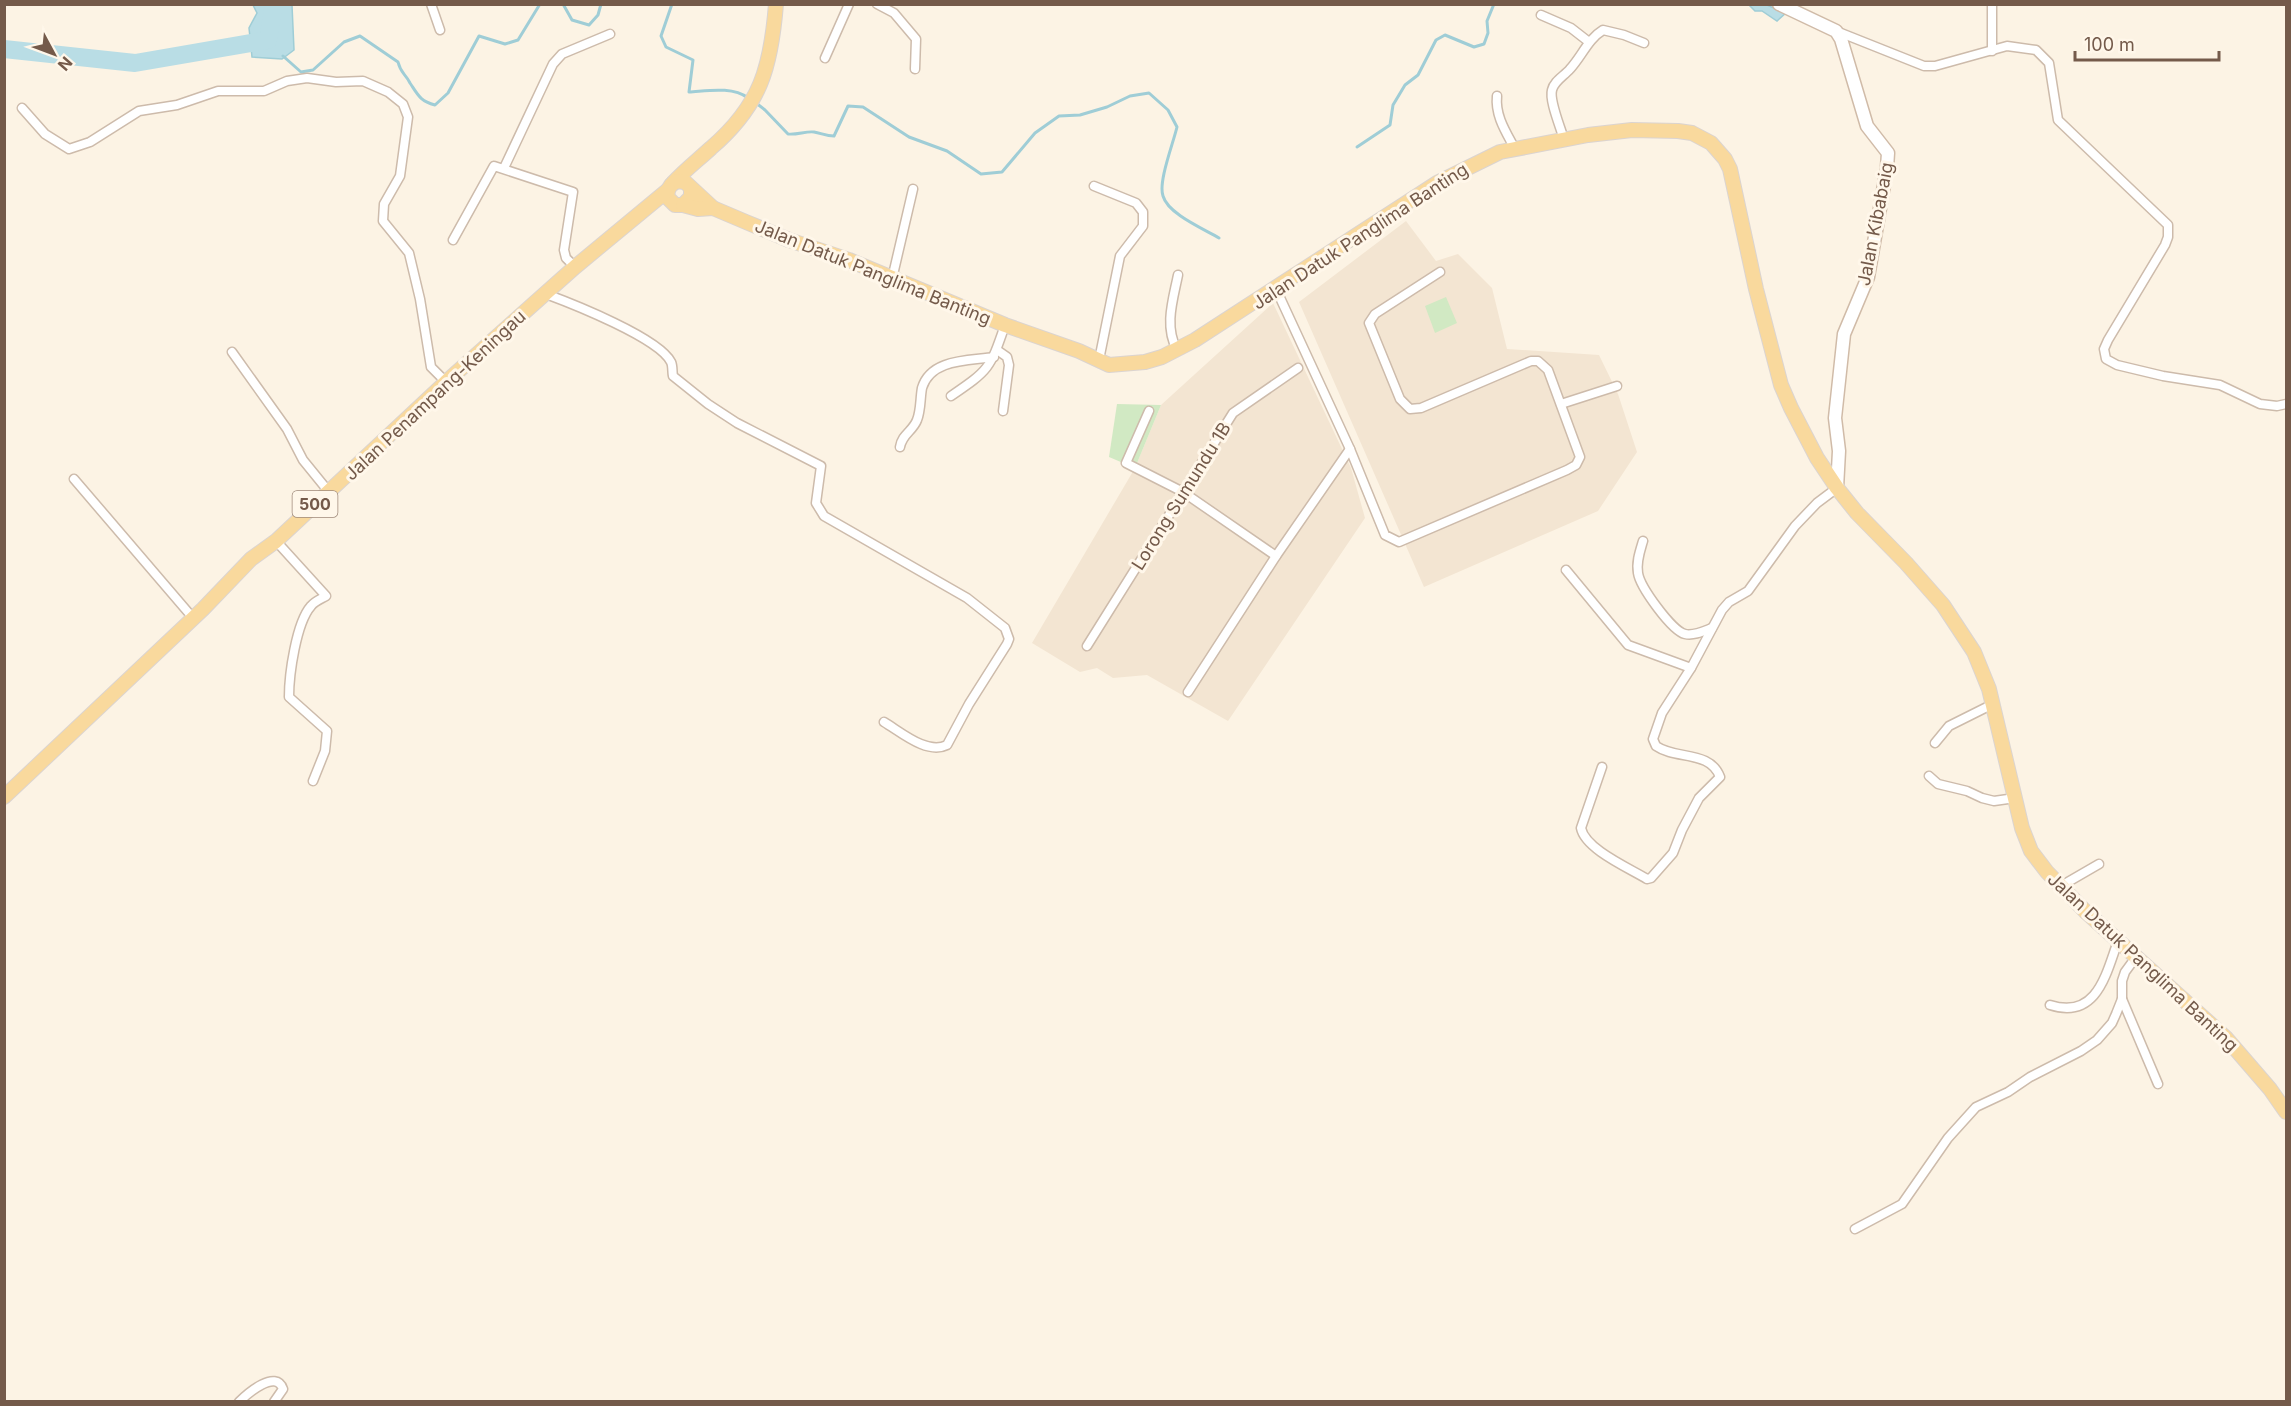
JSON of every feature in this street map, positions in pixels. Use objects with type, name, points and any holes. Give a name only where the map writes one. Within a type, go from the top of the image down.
[{"type":"main road","name":"Jalan Penampang-Keningau","points":[[4,797],[193,618],[251,559],[276,541],[446,381],[670,186],[694,161],[711,149],[741,116],[762,86],[770,56],[776,4]]},
{"type":"main road","name":"Jalan Datuk Panglima Banting","points":[[690,187],[713,208],[789,240],[849,260],[1005,325],[1079,351],[1109,365],[1145,362],[1177,350],[1219,327],[1437,183],[1500,152],[1632,130],[1661,129],[1692,133],[1711,143],[1730,169],[1756,289],[1781,385],[1805,436],[1837,488],[1953,618],[1982,669],[1993,704],[2022,828],[2031,851],[2061,886],[2118,941],[2226,1038],[2286,1108]]},
{"type":"main road","name":"Jalan Penampang-Keningau","points":[[690,187],[711,149]]},
{"type":"main road","points":[[679,205],[669,201],[670,186],[681,181],[690,187]]},
{"type":"main road","name":"500","points":[[679,205],[691,197],[690,187]]},
{"type":"main road","name":"Jalan Penampang-Keningau","points":[[633,218],[649,211],[679,205]]},
{"type":"main road","name":"Jalan Datuk Panglima Banting","points":[[679,205],[698,209],[713,208]]},
{"type":"street","points":[[431,4],[440,30]]},
{"type":"street","points":[[825,58],[849,4]]},
{"type":"street","points":[[877,4],[894,13],[916,39],[915,69]]},
{"type":"street","points":[[1779,4],[1836,31],[1924,66],[1935,66],[2007,46],[2036,50],[2046,58],[2058,120],[2168,225],[2165,245],[2108,340],[2104,349],[2106,359],[2117,365],[2163,376],[2220,386],[2260,404],[2269,406],[2286,404]]},
{"type":"street","points":[[1992,4],[1992,51]]},
{"type":"street","points":[[1541,15],[1570,28],[1589,42]]},
{"type":"street","points":[[1564,140],[1551,97],[1552,88],[1573,66],[1589,42],[1604,30],[1644,43]]},
{"type":"street","name":"Jalan Kibabaig","points":[[1836,31],[1841,39],[1866,121],[1871,132],[1885,148],[1888,161],[1868,278],[1844,334],[1835,418],[1839,451],[1837,488]]},
{"type":"street","points":[[504,168],[553,64],[562,54],[610,34]]},
{"type":"street","points":[[22,108],[45,134],[69,149],[90,142],[139,111],[177,105],[218,91],[264,91],[287,81],[307,78],[336,82],[363,81],[388,92],[403,104],[408,117],[400,176],[384,204],[382,221],[409,253],[420,299],[431,367],[446,381]]},
{"type":"street","points":[[1497,96],[1496,106],[1500,120],[1515,149]]},
{"type":"street","points":[[453,240],[494,166],[504,168],[573,192],[564,250],[566,258],[576,267]]},
{"type":"street","points":[[1094,186],[1136,203],[1144,218],[1143,226],[1120,256],[1099,360]]},
{"type":"street","points":[[892,279],[913,189]]},
{"type":"street","points":[[1276,289],[1350,449],[1385,535],[1399,542],[1576,465],[1580,457],[1548,370],[1538,361],[1531,361],[1421,408],[1410,410],[1400,399],[1369,323],[1375,315],[1440,272]]},
{"type":"street","points":[[1177,350],[1171,340],[1169,325],[1178,274]]},
{"type":"street","points":[[546,294],[626,328],[652,344],[671,362],[673,376],[708,404],[737,423],[821,466],[816,503],[824,516],[967,598],[1005,628],[1009,639],[1007,644],[969,704],[947,745],[938,749],[929,747],[884,722]]},
{"type":"street","points":[[951,396],[986,370],[1005,325]]},
{"type":"street","points":[[232,352],[287,429],[303,460],[329,492]]},
{"type":"street","points":[[900,447],[902,438],[916,423],[922,388],[927,378],[937,369],[951,363],[995,353],[1007,357],[1009,365],[1003,411]]},
{"type":"street","name":"Lorong Sumundu 1B","points":[[1088,646],[1233,413],[1298,368]]},
{"type":"street","points":[[1561,404],[1617,386]]},
{"type":"street","points":[[1149,411],[1126,463],[1183,492],[1276,556]]},
{"type":"street","points":[[1188,692],[1276,556],[1350,449]]},
{"type":"street","points":[[74,479],[193,618]]},
{"type":"street","points":[[1602,767],[1581,828],[1582,834],[1592,847],[1647,879],[1651,878],[1673,853],[1699,798],[1720,777],[1717,769],[1710,763],[1656,746],[1653,739],[1662,713],[1691,668],[1722,609],[1748,591],[1806,514],[1837,488]]},
{"type":"street","points":[[276,541],[326,596],[316,602],[307,612],[296,644],[289,682],[289,697],[327,730],[325,751],[313,781]]},
{"type":"street","points":[[1643,541],[1638,563],[1640,580],[1673,627],[1685,634],[1693,635],[1712,628]]},
{"type":"street","points":[[1566,570],[1628,645],[1691,668]]},
{"type":"street","points":[[1935,743],[1948,726],[1993,704]]},
{"type":"street","points":[[1929,776],[1938,784],[1967,791],[1982,798],[1994,801],[2015,798]]},
{"type":"street","points":[[2061,886],[2099,864]]},
{"type":"street","points":[[2050,1005],[2071,1008],[2093,998],[2102,984],[2118,941]]},
{"type":"street","points":[[1855,1229],[1902,1204],[1948,1138],[1976,1107],[2008,1092],[2030,1077],[2081,1051],[2097,1040],[2112,1023],[2122,999],[2122,981],[2125,972],[2136,957]]},
{"type":"street","points":[[2122,999],[2158,1084]]},
{"type":"street","points":[[239,1401],[265,1383],[277,1381],[283,1389],[274,1401]]},
{"type":"shaded area","points":[[1406,221],[1436,261],[1458,254],[1492,288],[1507,349],[1599,355],[1618,394],[1637,452],[1598,511],[1424,587],[1299,302]]},
{"type":"shaded area","points":[[1273,303],[1351,468],[1365,518],[1228,721],[1147,675],[1113,678],[1097,668],[1080,672],[1032,643],[1135,468],[1161,405]]},
{"type":"green space","points":[[1446,297],[1457,323],[1435,333],[1425,306]]},
{"type":"green space","points":[[1117,404],[1161,405],[1135,468],[1109,457]]},
{"type":"water","points":[[253,5],[292,5],[294,50],[282,59],[252,57],[249,28],[257,13]]},
{"type":"water","points":[[1749,5],[1767,5],[1776,9],[1782,5],[1795,5],[1777,21],[1762,11],[1755,11]]},
{"type":"waterway","points":[[4,49],[135,63],[268,40],[274,4]]},
{"type":"waterway","points":[[283,56],[301,72],[313,70],[344,42],[360,36],[398,62],[420,97],[435,105],[448,93],[479,36],[505,44],[518,40],[540,4]]},
{"type":"waterway","points":[[563,4],[572,20],[589,25],[598,15],[601,4]]},
{"type":"waterway","points":[[672,4],[661,36],[666,47],[693,60],[689,92],[727,91],[742,94],[748,98]]},
{"type":"waterway","points":[[1357,147],[1390,125],[1393,105],[1405,85],[1418,75],[1436,40],[1445,35],[1474,47],[1484,44],[1488,33],[1487,21],[1494,4]]},
{"type":"waterway","points":[[756,103],[788,134],[817,132],[828,136],[834,136],[848,106],[863,107],[909,137],[947,151],[981,174],[1002,172],[1035,133],[1059,116],[1080,115],[1107,107],[1130,96],[1149,93],[1168,110],[1177,127],[1164,172],[1162,190],[1166,203],[1179,215],[1219,238]]}]
